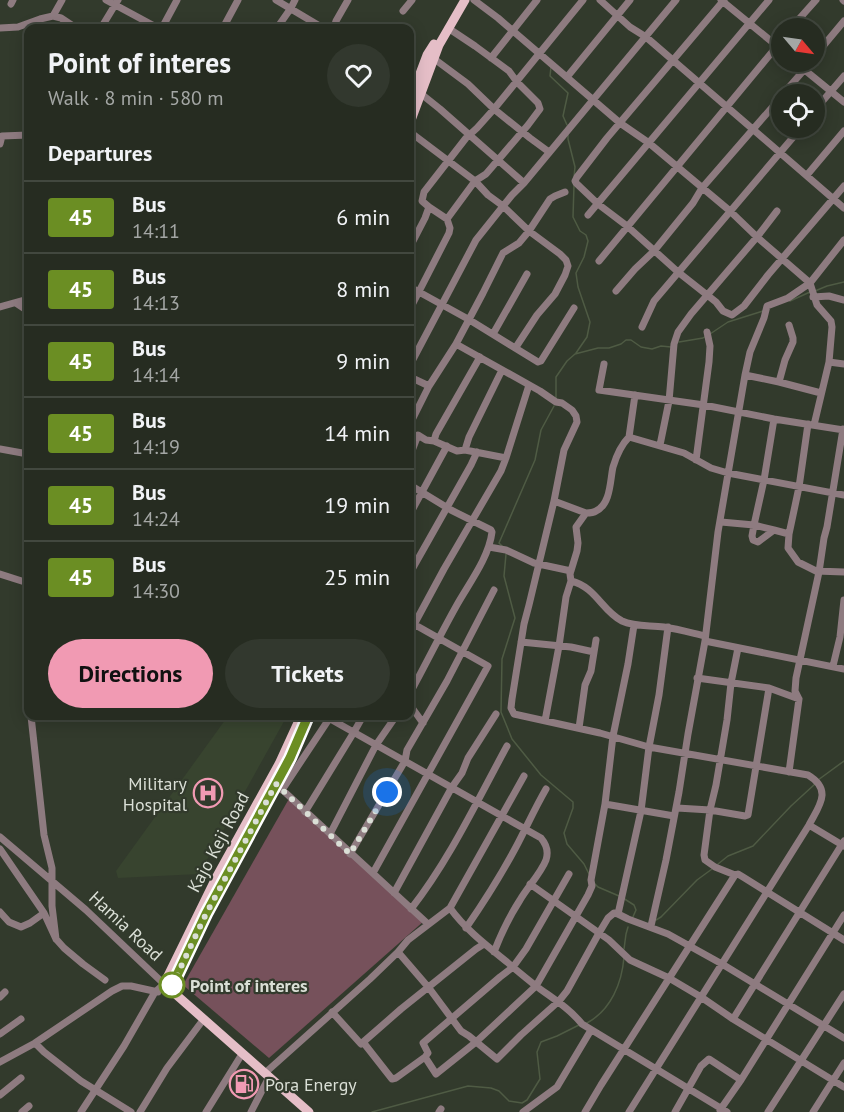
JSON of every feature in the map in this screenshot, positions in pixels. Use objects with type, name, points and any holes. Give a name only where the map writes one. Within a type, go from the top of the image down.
[{"type":"main road","points":[[414,77],[458,0]]},
{"type":"main road","points":[[414,111],[433,58],[465,0]]},
{"type":"main road","name":"Kajo Keji Road","points":[[167,987],[279,787],[286,758],[300,720]]},
{"type":"main road","name":"Kajo Keji Road","points":[[167,987],[216,878],[306,720]]},
{"type":"main road","name":"Hamia Road","points":[[167,987],[309,1112]]},
{"type":"street","points":[[53,16],[62,0]]},
{"type":"street","points":[[106,0],[117,2],[153,24]]},
{"type":"street","points":[[162,24],[177,0]]},
{"type":"street","points":[[225,24],[238,0]]},
{"type":"street","points":[[276,0],[317,24]]},
{"type":"street","points":[[281,24],[295,0]]},
{"type":"street","points":[[335,24],[348,0]]},
{"type":"street","points":[[403,12],[412,0]]},
{"type":"street","points":[[474,0],[513,30],[620,123],[649,143],[730,211],[810,283],[813,297],[831,321],[832,327],[829,362],[811,425],[788,548],[796,560],[819,572],[844,572]]},
{"type":"street","points":[[491,58],[537,0]]},
{"type":"street","points":[[414,301],[450,228],[447,219],[422,201],[424,192],[466,138],[517,82],[583,0]]},
{"type":"street","points":[[600,0],[844,208]]},
{"type":"street","points":[[567,77],[630,0]]},
{"type":"street","points":[[414,357],[476,240],[676,0]]},
{"type":"street","points":[[771,38],[722,0],[575,179],[576,183],[678,272],[708,295],[723,311],[732,315],[744,306],[844,186]]},
{"type":"street","points":[[588,215],[769,0]]},
{"type":"street","points":[[800,18],[816,0]]},
{"type":"street","points":[[103,24],[117,2]]},
{"type":"street","points":[[26,24],[53,16],[70,24]]},
{"type":"street","points":[[825,44],[844,21]]},
{"type":"street","points":[[0,28],[24,25]]},
{"type":"street","points":[[447,219],[475,181],[486,174],[528,125],[540,107],[509,71],[448,28]]},
{"type":"street","points":[[599,261],[676,166],[771,55]]},
{"type":"street","points":[[433,58],[468,84],[494,109],[549,152]]},
{"type":"street","points":[[792,84],[802,72]]},
{"type":"street","points":[[806,72],[844,102]]},
{"type":"street","points":[[825,99],[844,76]]},
{"type":"street","points":[[420,93],[524,183]]},
{"type":"street","points":[[616,291],[654,251],[693,203],[702,188],[771,108]]},
{"type":"street","points":[[807,175],[844,131]]},
{"type":"street","points":[[1,138],[24,135]]},
{"type":"street","points":[[414,135],[475,181],[488,195],[566,261],[568,266],[555,294],[537,315],[516,347]]},
{"type":"street","points":[[642,327],[652,304],[792,138]]},
{"type":"street","points":[[414,416],[429,386],[456,344],[503,253],[516,246],[550,199],[565,192]]},
{"type":"street","points":[[414,239],[429,207]]},
{"type":"street","points":[[660,445],[669,401],[675,337],[679,329],[777,211]]},
{"type":"street","points":[[651,926],[677,808],[705,638],[720,522],[750,352],[765,318],[767,306],[788,298],[810,283],[844,240]]},
{"type":"street","points":[[493,334],[526,274]]},
{"type":"street","points":[[414,289],[540,362],[574,309]]},
{"type":"street","points":[[813,297],[829,296],[844,300]]},
{"type":"street","points":[[0,307],[24,300]]},
{"type":"street","points":[[16,303],[24,308]]},
{"type":"street","points":[[779,382],[793,342],[789,325]]},
{"type":"street","points":[[696,460],[709,362],[710,346],[707,333]]},
{"type":"street","points":[[456,344],[556,402],[562,402],[576,416],[576,422],[564,450],[524,624],[512,699],[511,708],[514,714],[650,747],[808,775],[817,781],[822,789],[823,797],[809,825],[629,1112]]},
{"type":"street","points":[[434,441],[480,357]]},
{"type":"street","points":[[829,362],[844,364]]},
{"type":"street","points":[[604,364],[599,390],[704,405],[843,430],[828,526],[800,659],[795,691],[799,699],[789,772]]},
{"type":"street","points":[[465,450],[469,437],[502,370]]},
{"type":"street","points":[[745,375],[821,393]]},
{"type":"street","points":[[414,379],[429,386]]},
{"type":"street","points":[[414,620],[473,521],[506,458],[529,386]]},
{"type":"street","points":[[554,501],[586,513],[597,511],[604,503],[610,489],[614,464],[629,437],[634,395]]},
{"type":"street","points":[[774,419],[753,540],[758,542],[774,530]]},
{"type":"street","points":[[414,434],[457,451],[465,450],[506,458]]},
{"type":"street","points":[[414,446],[418,435]]},
{"type":"street","points":[[629,437],[684,453],[728,473],[844,495]]},
{"type":"street","points":[[414,506],[447,446]]},
{"type":"street","points":[[0,449],[24,452]]},
{"type":"street","points":[[414,566],[477,452]]},
{"type":"street","points":[[414,488],[492,531],[489,547],[414,686]]},
{"type":"street","points":[[544,721],[566,597],[571,581],[571,570],[578,543],[576,527],[586,513]]},
{"type":"street","points":[[720,522],[754,525],[789,534]]},
{"type":"street","points":[[489,547],[506,550],[539,564],[571,570]]},
{"type":"street","points":[[0,574],[24,582]]},
{"type":"street","points":[[571,581],[592,592],[621,620],[634,625],[668,627],[738,648],[844,669]]},
{"type":"street","points":[[350,854],[405,761],[407,750],[494,590]]},
{"type":"street","points":[[833,666],[840,637],[844,600]]},
{"type":"street","points":[[373,873],[488,666],[414,624]]},
{"type":"street","points":[[425,1057],[436,1074],[476,1042],[536,986],[592,886],[591,880],[605,804],[612,736],[634,625]]},
{"type":"street","points":[[618,914],[641,811],[668,627]]},
{"type":"street","points":[[579,728],[585,685],[591,671],[596,640]]},
{"type":"street","points":[[521,642],[594,652]]},
{"type":"street","points":[[738,648],[710,810],[705,860],[715,867],[735,875],[738,874],[844,940]]},
{"type":"street","points":[[698,678],[770,688],[799,699]]},
{"type":"street","points":[[677,808],[710,810],[746,816],[770,688]]},
{"type":"street","points":[[414,711],[423,723]]},
{"type":"street","points":[[394,893],[466,762],[496,714]]},
{"type":"street","points":[[31,720],[44,834],[52,868],[52,906],[56,939]]},
{"type":"street","points":[[325,720],[279,787],[428,924]]},
{"type":"street","points":[[334,720],[503,815],[541,838],[546,844],[545,861],[504,926],[494,952]]},
{"type":"street","points":[[305,812],[361,720]]},
{"type":"street","points":[[330,834],[376,745],[393,720]]},
{"type":"street","points":[[411,909],[430,885],[507,746]]},
{"type":"street","points":[[251,1112],[267,1075],[408,940],[450,908],[524,776]]},
{"type":"street","points":[[466,928],[501,875],[546,789]]},
{"type":"street","points":[[605,804],[674,816]]},
{"type":"street","points":[[733,1019],[843,844],[809,825]]},
{"type":"street","name":"Hamia Road","points":[[0,837],[87,910],[167,987]]},
{"type":"street","points":[[0,849],[44,913],[56,939],[83,964],[105,980]]},
{"type":"street","points":[[363,1042],[392,1079],[425,1057],[428,1053],[423,1043],[513,967],[526,949],[569,874]]},
{"type":"street","points":[[585,1112],[735,875]]},
{"type":"street","points":[[530,885],[599,933],[630,960],[669,978],[844,1087]]},
{"type":"street","points":[[450,908],[466,928],[484,944],[536,986],[559,1001],[582,1024],[723,1111],[844,915]]},
{"type":"street","points":[[0,912],[7,921],[21,927],[44,913]]},
{"type":"street","points":[[398,952],[461,1031],[497,1059],[559,1001],[610,915],[614,914],[668,934],[844,1038]]},
{"type":"street","points":[[0,926],[11,923]]},
{"type":"street","points":[[332,1012],[361,1044],[401,1009],[484,944]]},
{"type":"street","points":[[0,1062],[35,1043],[122,986],[156,992]]},
{"type":"street","points":[[81,1112],[156,992],[167,987]]},
{"type":"street","points":[[768,1112],[844,994]]},
{"type":"street","points":[[0,1034],[21,1019]]},
{"type":"street","points":[[140,1112],[167,1068],[203,1020]]},
{"type":"street","points":[[523,1112],[557,1087],[591,1030]]},
{"type":"street","points":[[35,1043],[96,1090],[131,1112]]},
{"type":"street","points":[[206,1112],[242,1054]]},
{"type":"street","points":[[675,1112],[701,1066],[709,1059],[741,1080]]},
{"type":"street","points":[[813,1112],[844,1063]]},
{"type":"street","points":[[0,1095],[21,1078]]},
{"type":"street","points":[[22,1112],[29,1106]]},
{"type":"shaded area","name":"Military Hospital","points":[[225,720],[285,720],[199,874],[118,878],[116,871]]},
{"type":"shaded area","points":[[290,797],[424,921],[269,1058],[183,985]]},
{"type":"waterway","points":[[551,67],[550,76],[568,93],[563,116],[567,125]]},
{"type":"waterway","points":[[568,135],[575,167],[574,177]]},
{"type":"waterway","points":[[574,185],[573,217],[588,241],[584,257],[576,273],[578,287],[590,322],[587,337],[576,353]]},
{"type":"waterway","points":[[815,291],[844,282]]},
{"type":"waterway","points":[[790,301],[810,292]]},
{"type":"waterway","points":[[710,334],[728,322],[763,311]]},
{"type":"waterway","points":[[679,342],[706,336]]},
{"type":"waterway","points":[[556,398],[556,377],[575,354],[598,348],[609,348],[626,340],[652,349],[672,346]]},
{"type":"waterway","points":[[503,547],[499,543],[535,460],[541,430],[554,406]]},
{"type":"waterway","points":[[506,554],[504,576],[515,618],[502,659],[501,712],[512,739],[541,775],[573,802],[564,833],[567,844],[584,864],[589,874]]},
{"type":"waterway","points":[[818,780],[844,761]]},
{"type":"waterway","points":[[718,864],[728,856],[753,846],[815,784]]},
{"type":"waterway","points":[[656,920],[697,880],[712,869]]},
{"type":"waterway","points":[[594,883],[619,896]]},
{"type":"waterway","points":[[623,898],[634,905],[636,910],[632,919]]},
{"type":"waterway","points":[[624,949],[628,927]]},
{"type":"waterway","points":[[587,1023],[603,1011],[614,995],[621,976],[624,957]]},
{"type":"waterway","points":[[372,1112],[468,1086],[491,1088],[499,1091],[509,1101],[522,1103],[527,1100],[540,1079],[537,1052],[541,1042],[579,1025]]},
{"type":"bus line","name":"45","points":[[170,990],[206,914],[290,758],[306,720]]},
{"type":"place","name":"Military Hospital","points":[[208,793]]},
{"type":"place","name":"Point of interes","points":[[172,985]]},
{"type":"place","name":"Pora Energy","points":[[244,1084]]},
{"type":"route","points":[[172,985],[170,990],[206,914],[276,784],[350,854],[387,792]]}]
